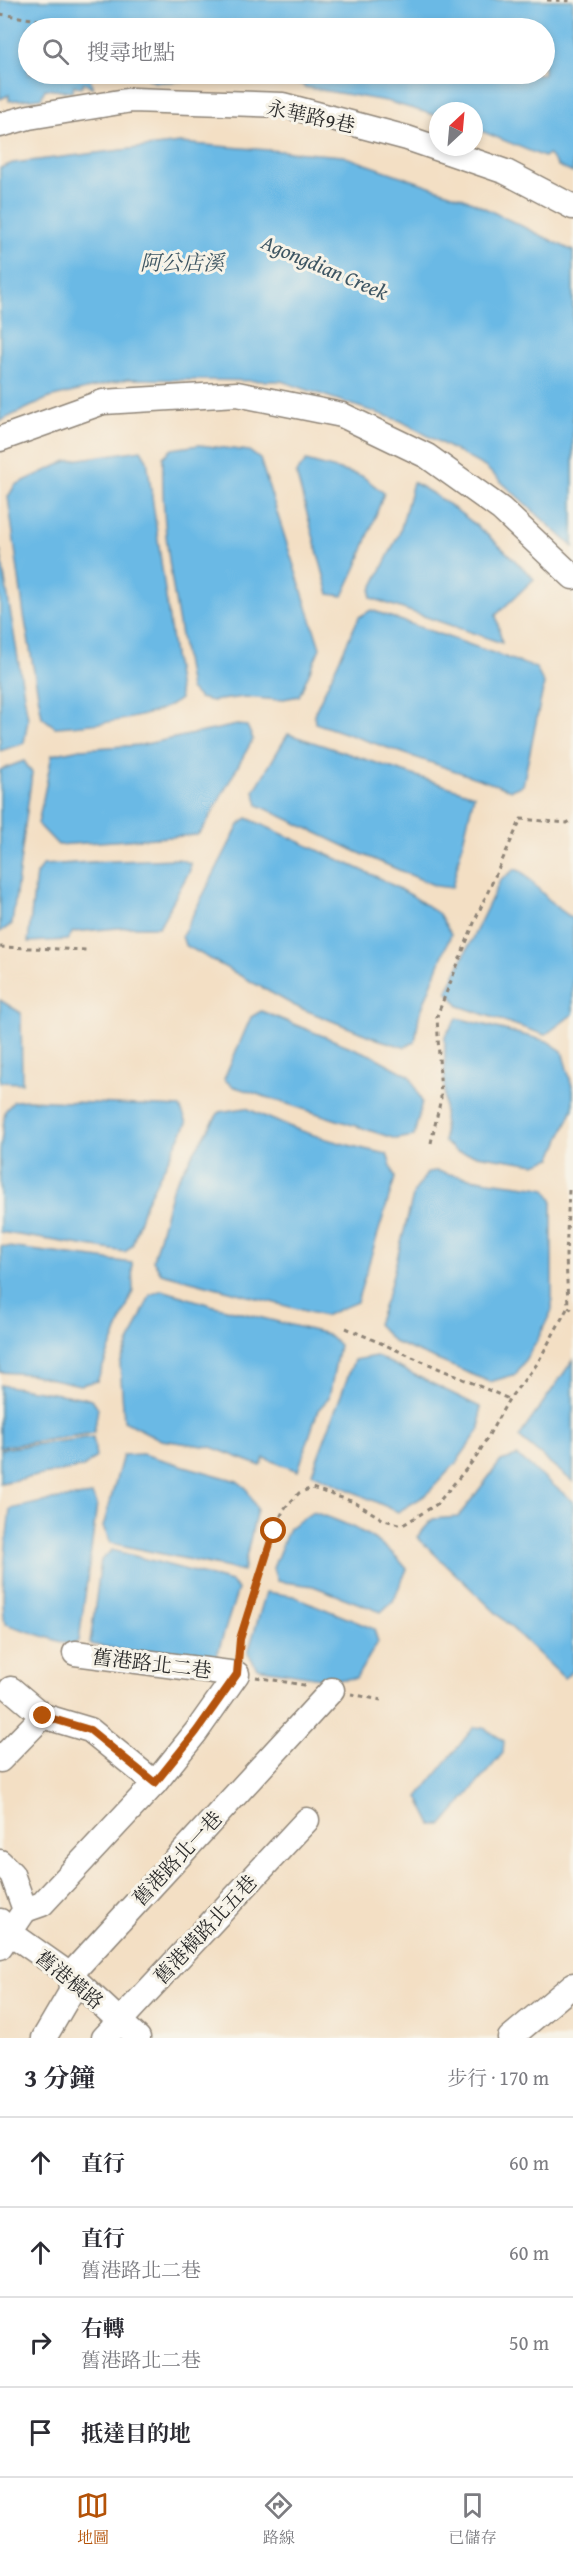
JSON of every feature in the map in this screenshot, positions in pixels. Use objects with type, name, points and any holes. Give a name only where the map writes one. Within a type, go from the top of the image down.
[{"type":"street","name":"永華路9巷","points":[[0,125],[29,117],[132,100],[284,105],[408,138],[506,172],[573,207]]},
{"type":"street","points":[[0,439],[103,402],[237,394],[342,415],[427,456],[501,509],[573,577]]},
{"type":"street","name":"舊港路北二巷","points":[[25,1910],[42,1904],[155,1783],[196,1732],[237,1674],[75,1653]]},
{"type":"street","points":[[11,1689],[43,1716],[90,1730],[155,1783]]},
{"type":"street","name":"舊港路北一巷","points":[[70,1975],[332,1690]]},
{"type":"street","points":[[0,1760],[43,1716]]},
{"type":"street","name":"舊港橫路北五巷","points":[[104,2038],[307,1820]]},
{"type":"street","points":[[0,1862],[12,1874],[25,1910],[3,1934]]},
{"type":"street","name":"舊港橫路","points":[[3,1934],[70,1975],[138,2038]]},
{"type":"street","points":[[44,2038],[71,1992],[70,1975]]},
{"type":"street","points":[[510,2038],[573,1985]]},
{"type":"path","points":[[548,0],[573,1]]},
{"type":"path","points":[[0,14],[26,18]]},
{"type":"path","points":[[431,1143],[441,1098],[437,1016],[476,918],[521,819],[567,823],[573,819]]},
{"type":"path","points":[[0,947],[12,945],[89,950]]},
{"type":"path","points":[[381,1700],[237,1674],[240,1639],[263,1564],[284,1509],[299,1493],[312,1488],[354,1502],[384,1520],[403,1525],[437,1504],[477,1456],[509,1399],[537,1364],[568,1307],[566,1255],[569,1190]]},
{"type":"path","points":[[568,1307],[573,1310]]},
{"type":"path","points":[[346,1328],[509,1399]]},
{"type":"water","points":[[0,0],[573,0],[573,173],[558,166],[548,154],[544,157],[483,132],[483,102],[429,102],[429,113],[386,101],[304,87],[303,84],[555,84],[555,18],[18,18],[18,84],[83,84],[81,88],[74,85],[72,92],[45,89],[41,98],[9,101],[9,95],[0,99]]},
{"type":"water","name":"阿公店溪","points":[[180,143],[343,156],[464,198],[573,251],[573,547],[485,467],[401,421],[281,381],[128,379],[49,398],[0,421],[0,168],[13,163]]},
{"type":"water","points":[[199,445],[249,451],[260,459],[320,648],[299,696],[278,700],[244,697],[212,701],[199,698],[190,689],[167,545],[163,457],[172,449]]},
{"type":"water","points":[[141,450],[147,460],[180,699],[169,706],[138,717],[55,727],[42,717],[24,615],[8,497],[15,485],[67,461]]},
{"type":"water","points":[[306,461],[362,476],[384,493],[357,566],[343,596],[329,594],[296,473]]},
{"type":"water","points":[[413,482],[447,503],[477,526],[534,579],[496,615],[502,643],[371,598],[371,590],[400,532]]},
{"type":"water","points":[[0,549],[28,719],[24,743],[0,751]]},
{"type":"water","points":[[371,610],[536,668],[544,684],[523,785],[511,790],[315,723],[314,714],[359,617]]},
{"type":"water","points":[[237,725],[247,726],[253,739],[203,829],[197,835],[58,845],[38,824],[52,755],[80,749],[141,745]]},
{"type":"water","points":[[288,734],[474,795],[452,888],[436,886],[258,805],[254,791]]},
{"type":"water","points":[[24,761],[32,773],[12,924],[0,932],[0,770]]},
{"type":"water","points":[[247,818],[377,877],[411,895],[439,914],[451,934],[419,1016],[415,1042],[404,1047],[377,1039],[295,1006],[185,945],[182,936],[239,825]]},
{"type":"water","points":[[178,859],[190,863],[190,870],[159,927],[73,932],[67,940],[28,942],[36,874],[43,865]]},
{"type":"water","points":[[515,869],[522,872],[554,905],[573,919],[573,1014],[545,1035],[459,1006],[447,991],[500,881]]},
{"type":"water","points":[[0,1000],[21,1013],[22,1083],[0,1082]]},
{"type":"water","points":[[261,1011],[373,1056],[410,1076],[422,1102],[414,1136],[396,1139],[232,1086],[224,1079],[251,1017]]},
{"type":"water","points":[[457,1018],[547,1041],[562,1051],[573,1090],[573,1108],[552,1158],[535,1164],[457,1152],[444,1142],[445,1036]]},
{"type":"water","points":[[14,1101],[180,1107],[187,1123],[145,1204],[132,1245],[125,1252],[0,1232],[0,1152],[5,1111]]},
{"type":"water","points":[[246,1108],[315,1135],[387,1154],[395,1178],[357,1302],[324,1316],[161,1273],[153,1260],[173,1186],[219,1112]]},
{"type":"water","points":[[437,1171],[478,1180],[546,1189],[552,1200],[552,1310],[536,1343],[516,1374],[490,1382],[394,1342],[377,1324],[388,1294],[414,1192],[428,1172]]},
{"type":"water","points":[[1,1246],[132,1263],[133,1291],[97,1381],[80,1385],[30,1374],[0,1372]]},
{"type":"water","points":[[162,1290],[214,1306],[327,1334],[339,1345],[329,1398],[318,1410],[298,1471],[264,1458],[261,1466],[211,1447],[161,1440],[124,1421],[120,1364],[150,1295]]},
{"type":"water","points":[[376,1356],[480,1407],[480,1429],[456,1463],[426,1495],[398,1512],[312,1473],[354,1360]]},
{"type":"water","points":[[573,1360],[573,1482],[519,1437]]},
{"type":"water","points":[[0,1385],[92,1399],[98,1408],[94,1433],[0,1447]]},
{"type":"water","points":[[93,1437],[96,1457],[84,1467],[0,1483],[0,1449]]},
{"type":"water","points":[[142,1454],[237,1481],[246,1488],[257,1509],[243,1571],[111,1543],[103,1527],[123,1455]]},
{"type":"water","points":[[517,1456],[573,1501],[573,1671],[564,1678],[417,1537],[433,1519],[458,1517],[501,1461]]},
{"type":"water","points":[[92,1495],[97,1504],[79,1641],[71,1645],[5,1624],[3,1583],[10,1509],[52,1500]]},
{"type":"water","points":[[313,1512],[340,1522],[377,1541],[398,1558],[407,1569],[393,1601],[381,1612],[313,1586],[277,1581],[273,1568],[289,1528]]},
{"type":"water","points":[[112,1550],[231,1582],[238,1589],[216,1658],[207,1666],[90,1644],[101,1560]]},
{"type":"water","points":[[266,1592],[293,1596],[374,1629],[378,1642],[356,1678],[333,1680],[257,1668],[248,1653]]},
{"type":"water","points":[[474,1727],[484,1728],[504,1741],[503,1753],[442,1825],[432,1825],[418,1797]]},
{"type":"route","points":[[43,1716],[90,1730],[155,1783],[196,1732],[237,1674],[240,1639],[274,1531]]},
{"type":"water label","name":"Agongdian Creek","points":[[325,267]]}]
